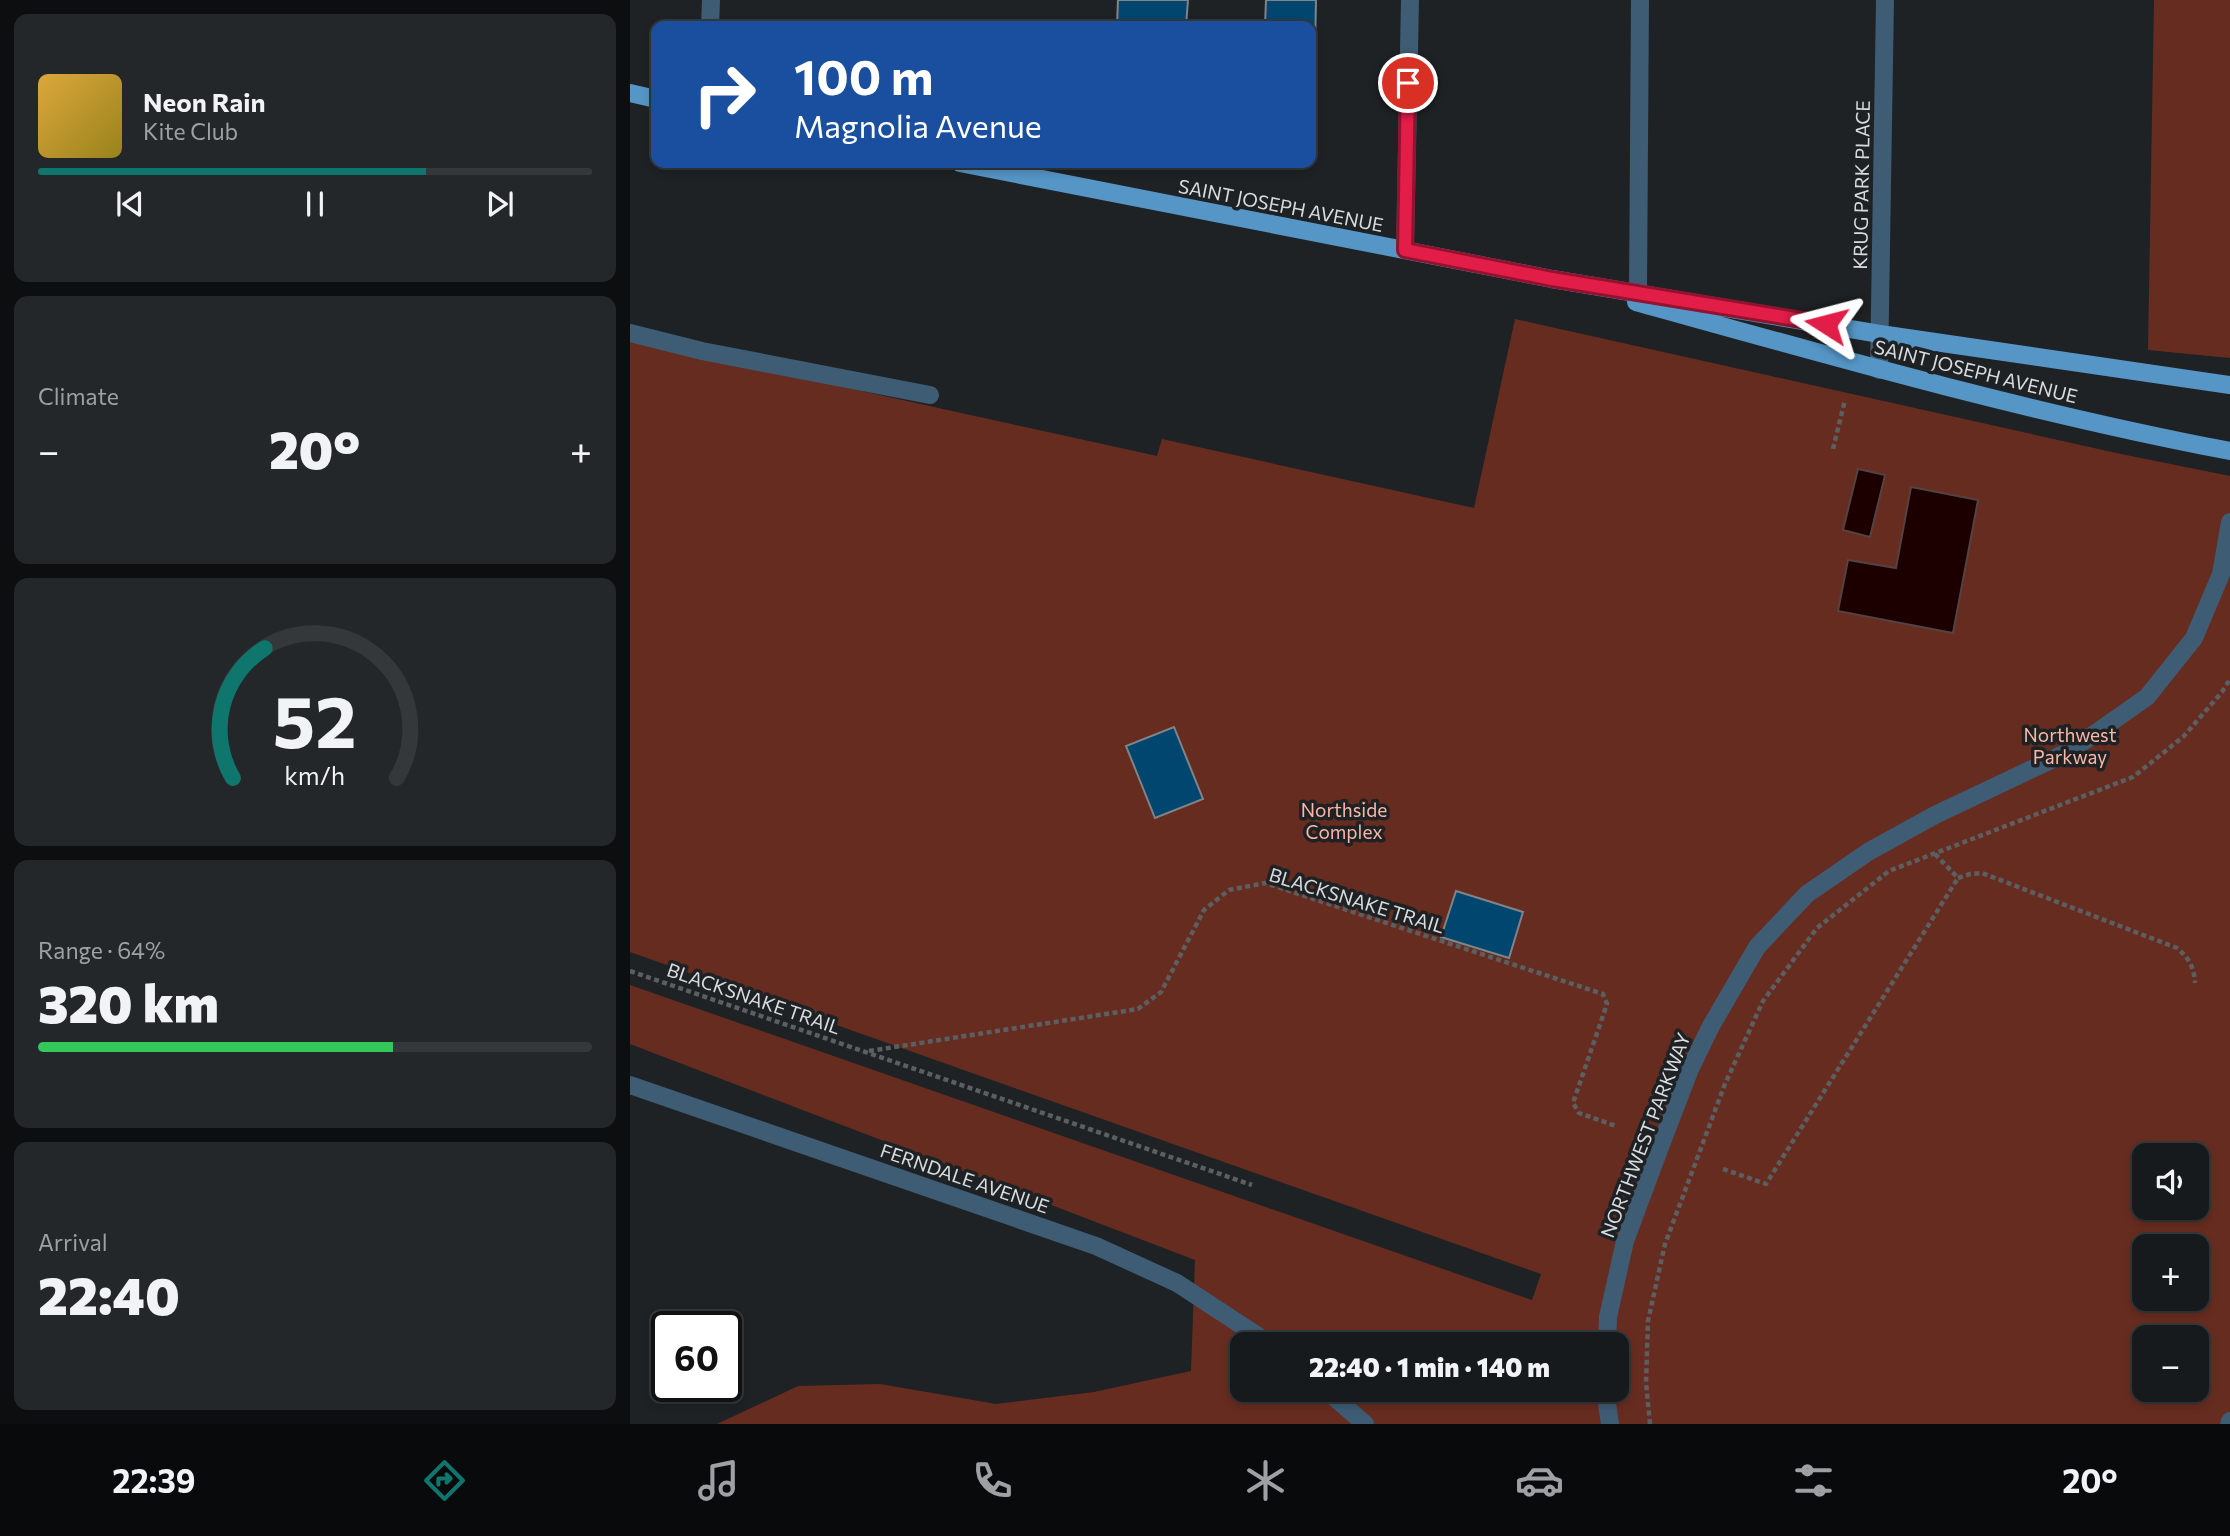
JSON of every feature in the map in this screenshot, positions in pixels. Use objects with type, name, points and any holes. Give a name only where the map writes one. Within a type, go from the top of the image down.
[{"type":"main road","points":[[630,93],[651,98]]},
{"type":"main road","name":"SAINT JOSEPH AVENUE","points":[[986,168],[1552,279],[1880,334],[2230,385]]},
{"type":"main road","name":"SAINT JOSEPH AVENUE","points":[[1552,279],[1879,370],[2230,451]]},
{"type":"street","points":[[710,21],[711,0]]},
{"type":"street","points":[[1405,250],[1410,0]]},
{"type":"street","points":[[1638,293],[1640,0]]},
{"type":"street","name":"KRUG PARK PLACE","points":[[1879,370],[1885,0]]},
{"type":"street","points":[[630,333],[702,351],[930,395]]},
{"type":"street","name":"NORTHWEST PARKWAY","points":[[1607,1332],[1608,1317],[1625,1241],[1690,1069],[1710,1026],[1756,947],[1807,894],[1868,852],[1947,808],[2070,751],[2147,697],[2194,638],[2221,574],[2230,522]]},
{"type":"street","name":"FERNDALE AVENUE","points":[[630,1084],[1096,1246],[1177,1283],[1252,1332]]},
{"type":"street","points":[[1340,1402],[1365,1424]]},
{"type":"street","points":[[1607,1402],[1610,1424]]},
{"type":"path","points":[[1833,449],[1845,400]]},
{"type":"path","points":[[1650,1424],[1646,1383],[1648,1321],[1665,1244],[1725,1084],[1763,1001],[1817,928],[1889,871],[2133,777],[2183,737],[2230,679]]},
{"type":"path","points":[[1935,853],[1958,878]]},
{"type":"path","points":[[1723,1169],[1766,1184],[1958,878],[1982,873],[2177,948],[2194,969],[2195,983]]},
{"type":"path","name":"BLACKSNAKE TRAIL","points":[[869,1051],[1138,1009],[1161,992],[1204,910],[1229,890],[1265,883],[1603,994],[1607,1004],[1573,1103],[1579,1113],[1616,1126]]},
{"type":"path","name":"BLACKSNAKE TRAIL","points":[[630,971],[869,1051],[1252,1185]]},
{"type":"green space","points":[[2154,0],[2230,0],[2230,358],[2148,350]]},
{"type":"green space","name":"Northside Complex","points":[[1515,319],[2230,476],[2230,1424],[717,1424],[798,1386],[880,1384],[996,1404],[1094,1392],[1191,1371],[1195,1260],[630,1044],[630,985],[1532,1300],[1541,1274],[630,952],[630,340],[1157,456],[1162,439],[1474,508]]},
{"type":"shaded area","points":[[1858,469],[1885,475],[1870,537],[1843,530]]},
{"type":"shaded area","points":[[1911,487],[1978,500],[1953,633],[1838,611],[1848,560],[1896,568]]},
{"type":"building","points":[[1118,0],[1188,0],[1186,21],[1117,21]]},
{"type":"building","points":[[1266,0],[1316,0],[1316,21],[1265,21]]},
{"type":"building","points":[[1174,727],[1203,799],[1155,818],[1126,746]]},
{"type":"building","points":[[1456,891],[1523,912],[1509,958],[1441,937]]},
{"type":"route","points":[[1408,83],[1405,250],[1552,279],[1826,324]]},
{"type":"park label","name":"Northwest Parkway","points":[[2070,745]]}]
